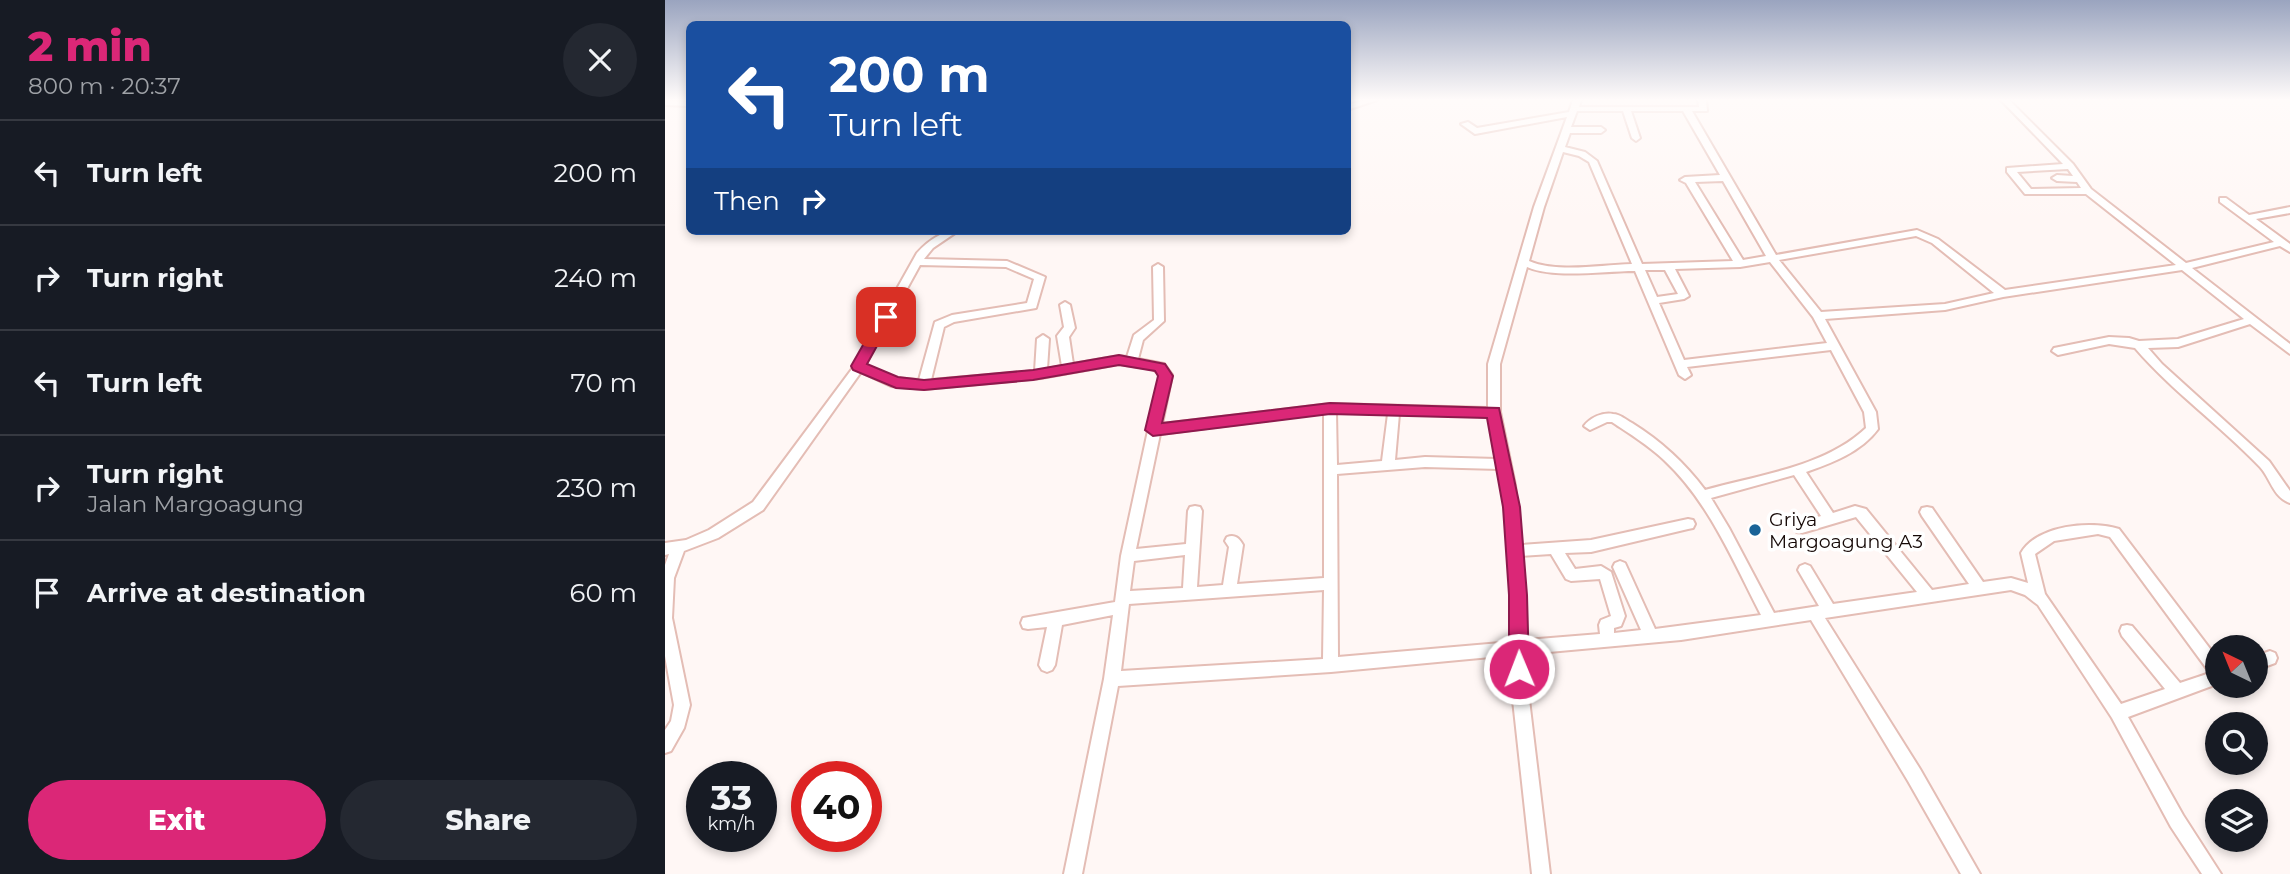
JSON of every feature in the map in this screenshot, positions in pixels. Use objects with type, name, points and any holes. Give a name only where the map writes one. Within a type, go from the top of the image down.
[{"type":"street","points":[[1541,874],[1520,691],[1515,551],[1505,464],[1494,412],[1494,365],[1526,265],[1539,207],[1564,141]]},
{"type":"street","points":[[1703,141],[1773,259],[1818,316],[1873,421],[1872,429],[1862,442],[1847,451],[1797,469],[1704,495]]},
{"type":"street","points":[[2045,141],[2070,166],[2088,191],[2290,350]]},
{"type":"street","points":[[1561,149],[1582,153],[1593,161],[1682,370],[1835,346]]},
{"type":"street","points":[[2070,166],[2010,170],[2028,192],[2088,191]]},
{"type":"street","points":[[1724,178],[1685,180],[1740,264]]},
{"type":"street","points":[[2057,178],[2079,179]]},
{"type":"street","points":[[2223,200],[2286,246]]},
{"type":"street","points":[[2247,218],[2290,210]]},
{"type":"street","points":[[1526,265],[1554,270],[1740,264],[1917,233],[1935,241],[2003,294]]},
{"type":"street","points":[[665,745],[678,723],[682,705],[666,625],[666,581],[671,550],[738,520],[758,506],[858,366],[917,262],[929,246],[947,235]]},
{"type":"street","points":[[1818,316],[1945,307],[2003,294],[2183,267],[2286,246]]},
{"type":"street","points":[[917,262],[1007,264],[1040,277],[1032,306],[952,319],[939,325],[924,385]]},
{"type":"street","points":[[1652,301],[1684,296],[1668,266]]},
{"type":"street","points":[[1131,362],[1139,338],[1159,321],[1158,267]]},
{"type":"street","points":[[1065,305],[1070,330],[1063,336],[1068,369]]},
{"type":"street","points":[[2139,345],[2178,343],[2252,320]]},
{"type":"street","points":[[1041,374],[1043,339]]},
{"type":"street","points":[[2058,351],[2111,340],[2130,341],[2139,345],[2158,368],[2265,464],[2274,475],[2278,487],[2290,498]]},
{"type":"street","points":[[858,366],[891,382],[924,385],[1041,374],[1111,360],[1160,367],[1166,376],[1128,556],[1112,679],[1073,874]]},
{"type":"street","points":[[1153,430],[1330,408],[1494,412]]},
{"type":"street","points":[[1330,408],[1331,666]]},
{"type":"street","points":[[1388,465],[1394,409]]},
{"type":"street","points":[[1590,426],[1609,417],[1621,421],[1680,467],[1704,495],[1770,620]]},
{"type":"street","points":[[1330,470],[1425,462],[1505,464]]},
{"type":"street","points":[[1797,469],[1830,519]]},
{"type":"street","points":[[1189,593],[1195,511]]},
{"type":"street","points":[[1802,528],[1855,511],[1861,513],[1929,596]]},
{"type":"street","points":[[1927,512],[1980,589]]},
{"type":"street","points":[[1515,551],[1607,543],[1688,524]]},
{"type":"street","points":[[2205,654],[2114,533],[2106,530],[2048,536],[2035,544],[2028,553],[2038,596],[2118,713],[2177,821],[2212,874]]},
{"type":"street","points":[[1230,589],[1236,545],[1233,541]]},
{"type":"street","points":[[1555,548],[1571,575],[1601,572],[1605,576],[1618,616],[1616,621],[1606,625],[1608,639]]},
{"type":"street","points":[[1128,556],[1192,549]]},
{"type":"street","points":[[1620,567],[1651,636]]},
{"type":"street","points":[[1805,570],[1821,612],[1971,874]]},
{"type":"street","points":[[1028,622],[1056,620],[1122,602],[1189,593],[1330,584]]},
{"type":"street","points":[[1112,679],[1331,666],[1519,646],[1651,636],[2011,584],[2038,596]]},
{"type":"street","points":[[1047,665],[1056,620]]},
{"type":"street","points":[[2127,631],[2178,692]]},
{"type":"street","points":[[2118,713],[2205,682]]},
{"type":"place","name":"Griya Margoagung A3","points":[[1755,530]]},
{"type":"route","points":[[886,317],[858,366],[896,383],[924,385],[1033,375],[1119,360],[1160,367],[1166,376],[1153,430],[1330,408],[1494,412],[1509,485],[1518,595],[1519,669]]}]
